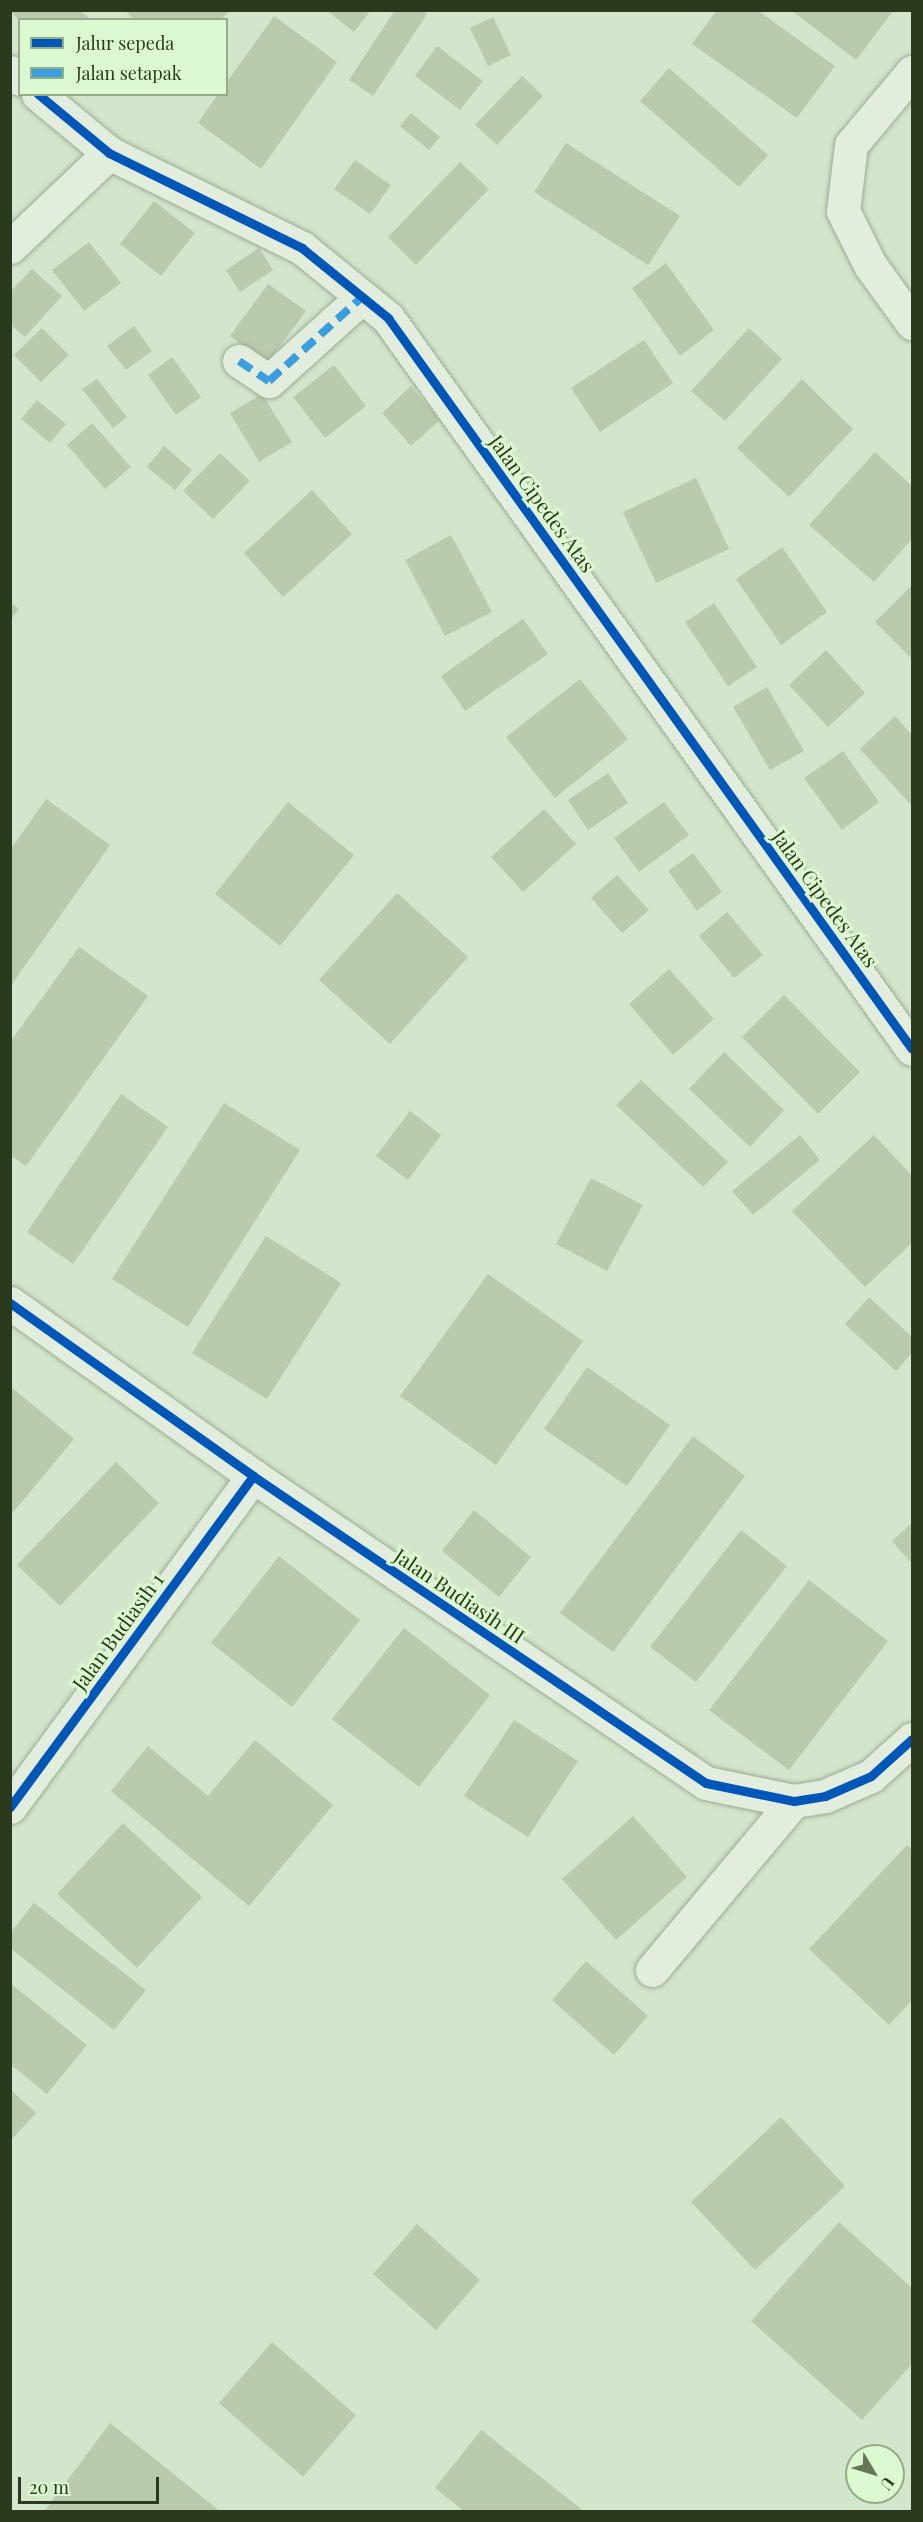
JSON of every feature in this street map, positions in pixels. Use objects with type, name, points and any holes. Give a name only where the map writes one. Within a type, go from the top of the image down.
[{"type":"street","points":[[912,72],[852,146],[843,211],[870,265],[912,323]]},
{"type":"street","name":"Jalan Cipedes Atas","points":[[40,96],[109,153],[302,248],[388,318],[912,1049]]},
{"type":"street","points":[[10,247],[109,153]]},
{"type":"street","points":[[239,361],[269,381],[362,297]]},
{"type":"street","name":"Jalan Budiasih III","points":[[10,1303],[253,1476],[706,1782],[794,1801],[825,1796],[871,1776],[912,1739]]},
{"type":"street","name":"Jalan Budiasih 1","points":[[10,1807],[253,1476]]},
{"type":"street","points":[[652,1970],[794,1801]]},
{"type":"building","points":[[10,10],[79,10],[89,18],[18,18]]},
{"type":"building","points":[[125,10],[230,10],[223,18],[132,18]]},
{"type":"building","points":[[326,10],[371,10],[354,32]]},
{"type":"building","points":[[395,10],[421,10],[427,14],[373,96],[349,80]]},
{"type":"building","points":[[717,10],[757,10],[835,66],[797,118],[692,44]]},
{"type":"building","points":[[791,10],[894,10],[856,60]]},
{"type":"building","points":[[274,16],[337,62],[261,169],[198,123],[217,96],[228,96],[228,80]]},
{"type":"building","points":[[493,17],[511,55],[488,66],[470,28]]},
{"type":"building","points":[[437,46],[483,81],[460,110],[415,76]]},
{"type":"building","points":[[669,68],[768,155],[739,187],[640,101]]},
{"type":"building","points":[[522,76],[543,96],[497,145],[475,125]]},
{"type":"building","points":[[411,113],[440,137],[429,150],[400,126]]},
{"type":"building","points":[[566,143],[680,216],[648,265],[534,192]]},
{"type":"building","points":[[355,160],[391,185],[370,214],[334,189]]},
{"type":"building","points":[[460,162],[489,189],[416,265],[388,237]]},
{"type":"building","points":[[154,201],[195,233],[161,276],[120,244]]},
{"type":"building","points":[[89,242],[121,283],[84,311],[52,270]]},
{"type":"building","points":[[259,248],[273,270],[240,292],[226,270]]},
{"type":"building","points":[[666,263],[714,330],[680,356],[632,288]]},
{"type":"building","points":[[32,269],[62,296],[25,337],[10,324],[10,292]]},
{"type":"building","points":[[268,284],[306,311],[267,363],[230,336]]},
{"type":"building","points":[[134,326],[152,351],[126,370],[107,346]]},
{"type":"building","points":[[42,328],[69,355],[41,382],[14,355]]},
{"type":"building","points":[[749,328],[782,359],[725,421],[691,391]]},
{"type":"building","points":[[644,340],[673,383],[600,432],[571,388]]},
{"type":"building","points":[[172,357],[201,397],[176,415],[148,375]]},
{"type":"building","points":[[334,365],[366,406],[325,438],[293,397]]},
{"type":"building","points":[[97,379],[127,417],[113,428],[82,389]]},
{"type":"building","points":[[802,379],[853,429],[789,497],[737,448]]},
{"type":"building","points":[[411,386],[440,420],[411,446],[382,413]]},
{"type":"building","points":[[262,394],[292,442],[259,462],[230,413]]},
{"type":"building","points":[[37,400],[66,424],[50,443],[21,419]]},
{"type":"building","points":[[92,423],[131,467],[105,489],[67,445]]},
{"type":"building","points":[[164,446],[192,470],[175,490],[147,467]]},
{"type":"building","points":[[875,452],[912,486],[912,539],[874,582],[809,525]]},
{"type":"building","points":[[220,453],[250,481],[213,519],[183,491]]},
{"type":"building","points":[[696,478],[729,549],[656,583],[623,512]]},
{"type":"building","points":[[312,490],[352,534],[283,597],[244,553]]},
{"type":"building","points":[[451,535],[492,612],[445,636],[405,560]]},
{"type":"building","points":[[782,547],[827,612],[781,645],[736,579]]},
{"type":"building","points":[[912,585],[912,659],[875,622]]},
{"type":"building","points":[[10,602],[19,609],[10,620]]},
{"type":"building","points":[[714,603],[757,667],[728,686],[685,622]]},
{"type":"building","points":[[523,619],[548,654],[465,711],[441,676]]},
{"type":"building","points":[[826,650],[865,693],[828,727],[789,685]]},
{"type":"building","points":[[580,679],[628,739],[555,798],[506,737]]},
{"type":"building","points":[[767,687],[804,751],[770,770],[733,707]]},
{"type":"building","points":[[895,716],[912,735],[912,806],[860,749]]},
{"type":"building","points":[[843,751],[879,802],[842,830],[804,778]]},
{"type":"building","points":[[608,773],[628,803],[588,830],[568,800]]},
{"type":"building","points":[[46,799],[110,845],[10,987],[10,850]]},
{"type":"building","points":[[288,802],[354,855],[280,946],[215,894]]},
{"type":"building","points":[[664,802],[689,835],[639,872],[614,838]]},
{"type":"building","points":[[544,809],[576,844],[523,892],[491,857]]},
{"type":"building","points":[[693,853],[722,892],[697,911],[668,871]]},
{"type":"building","points":[[617,875],[649,910],[622,933],[591,898]]},
{"type":"building","points":[[397,893],[468,957],[390,1044],[319,980]]},
{"type":"building","points":[[727,912],[763,955],[734,978],[699,936]]},
{"type":"building","points":[[79,947],[148,996],[26,1166],[10,1155],[10,1042]]},
{"type":"building","points":[[669,969],[714,1019],[673,1055],[629,1004]]},
{"type":"building","points":[[784,995],[860,1072],[818,1114],[742,1037]]},
{"type":"building","points":[[724,1052],[784,1110],[750,1147],[689,1089]]},
{"type":"building","points":[[641,1080],[728,1162],[703,1187],[616,1105]]},
{"type":"building","points":[[121,1094],[168,1127],[73,1264],[27,1232]]},
{"type":"building","points":[[224,1103],[300,1150],[188,1327],[112,1279]]},
{"type":"building","points":[[410,1111],[441,1135],[408,1180],[376,1156]]},
{"type":"building","points":[[800,1135],[820,1160],[753,1215],[732,1191]]},
{"type":"building","points":[[874,1135],[912,1176],[912,1243],[865,1287],[792,1211]]},
{"type":"building","points":[[591,1178],[643,1205],[607,1271],[556,1244]]},
{"type":"building","points":[[266,1236],[341,1283],[267,1399],[192,1353]]},
{"type":"building","points":[[488,1274],[583,1341],[496,1465],[400,1396]]},
{"type":"building","points":[[869,1297],[912,1337],[912,1353],[896,1371],[845,1324]]},
{"type":"building","points":[[587,1367],[670,1425],[627,1486],[544,1429]]},
{"type":"building","points":[[10,1386],[74,1439],[10,1516]]},
{"type":"building","points":[[693,1436],[745,1476],[613,1652],[560,1613]]},
{"type":"building","points":[[116,1462],[159,1503],[60,1606],[17,1565]]},
{"type":"building","points":[[474,1510],[531,1557],[499,1597],[442,1551]]},
{"type":"building","points":[[912,1523],[912,1564],[892,1541]]},
{"type":"building","points":[[741,1530],[787,1566],[696,1682],[650,1647]]},
{"type":"building","points":[[279,1556],[360,1620],[292,1707],[211,1643]]},
{"type":"building","points":[[809,1580],[888,1641],[789,1770],[709,1710]]},
{"type":"building","points":[[404,1628],[490,1695],[419,1787],[332,1719]]},
{"type":"building","points":[[514,1720],[578,1761],[528,1837],[464,1796]]},
{"type":"building","points":[[255,1740],[333,1805],[249,1906],[111,1791],[148,1746],[208,1796]]},
{"type":"building","points":[[633,1816],[687,1877],[616,1940],[562,1879]]},
{"type":"building","points":[[123,1823],[202,1897],[137,1968],[57,1894]]},
{"type":"building","points":[[907,1845],[912,1850],[912,2000],[889,2025],[809,1949]]},
{"type":"building","points":[[34,1903],[146,1990],[114,2030],[10,1948],[10,1933]]},
{"type":"building","points":[[586,1961],[648,2016],[614,2055],[552,2000]]},
{"type":"building","points":[[10,1983],[87,2045],[47,2094],[10,2064]]},
{"type":"building","points":[[10,2089],[36,2113],[10,2141]]},
{"type":"building","points":[[781,2117],[845,2186],[755,2270],[691,2202]]},
{"type":"building","points":[[839,2222],[912,2288],[912,2364],[862,2420],[751,2321]]},
{"type":"building","points":[[417,2224],[480,2280],[436,2330],[373,2274]]},
{"type":"building","points":[[272,2342],[356,2415],[303,2477],[219,2403]]},
{"type":"building","points":[[110,2423],[221,2512],[44,2512]]},
{"type":"building","points":[[481,2430],[585,2512],[465,2512],[435,2488]]},
{"type":"marked path","points":[[239,361],[269,381],[362,297]]},
{"type":"cycle path","points":[[40,96],[109,153],[302,248],[388,318],[912,1049]]},
{"type":"cycle path","points":[[10,1303],[253,1476],[706,1783],[794,1801],[825,1796],[871,1776],[912,1739]]},
{"type":"cycle path","points":[[10,1807],[253,1476]]}]
